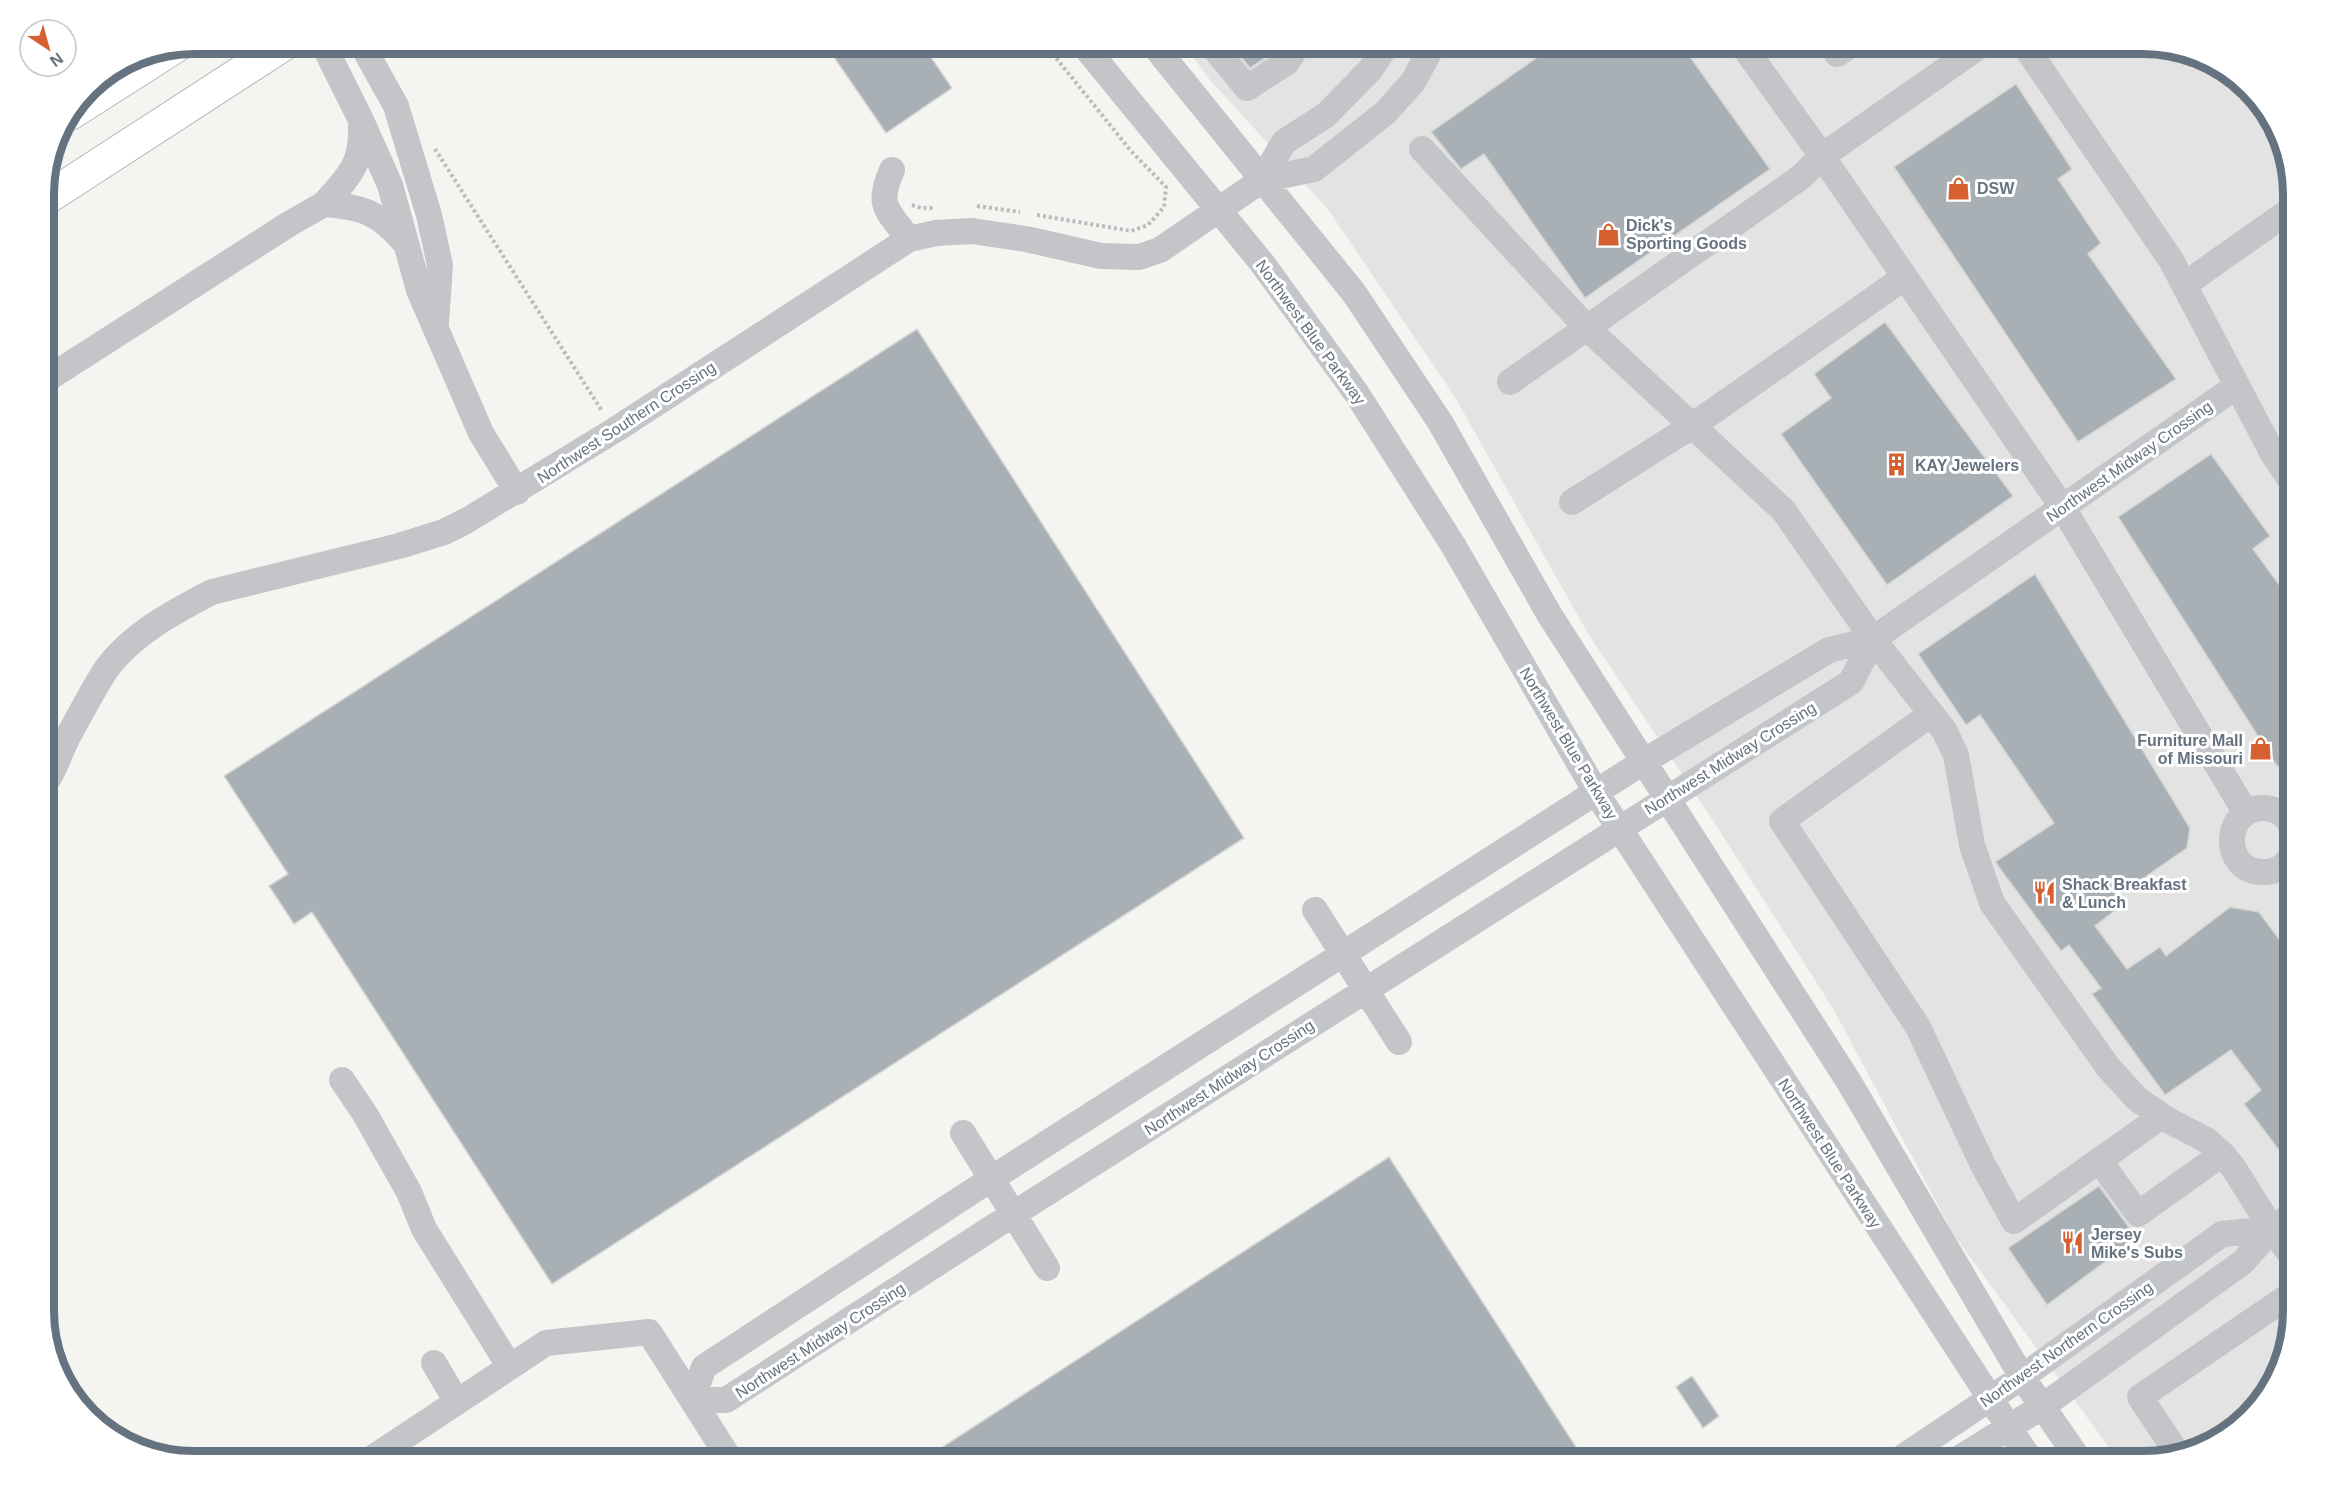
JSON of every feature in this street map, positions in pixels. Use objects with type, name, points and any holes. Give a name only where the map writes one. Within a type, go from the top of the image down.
[{"type":"main road","points":[[54,194],[270,54]]},
{"type":"main road","points":[[100,91],[118,77]]},
{"type":"street","points":[[328,54],[390,185],[419,290],[481,434],[517,492]]},
{"type":"street","points":[[367,54],[396,106],[429,215],[440,265],[436,326]]},
{"type":"street","name":"Northwest Blue Parkway","points":[[1090,54],[1262,263],[1357,394],[1453,545],[1597,794],[2025,1451]]},
{"type":"street","points":[[1160,54],[1354,293],[1440,422],[1549,614],[1848,1082],[2022,1377],[2073,1451]]},
{"type":"street","points":[[1218,54],[1247,88],[1287,62],[1292,54]]},
{"type":"street","name":"Northwest Southern Crossing","points":[[1262,180],[1284,142],[1326,115],[1370,70],[1381,54]]},
{"type":"street","name":"Northwest Southern Crossing","points":[[54,769],[60,749],[107,669],[136,639],[158,621],[212,592],[334,563],[444,532],[517,492],[909,239],[936,232],[972,231],[1026,239],[1101,256],[1139,258],[1160,250],[1262,180],[1314,170],[1385,113],[1413,82],[1428,54]]},
{"type":"street","points":[[1749,54],[1822,156],[2063,508],[2246,813]]},
{"type":"street","points":[[1510,382],[1801,177],[1822,156],[1970,54]]},
{"type":"street","points":[[2031,54],[2171,260],[2236,386],[2283,468]]},
{"type":"street","points":[[54,375],[324,204],[351,174],[357,160],[362,134],[361,120]]},
{"type":"street","points":[[1422,149],[1587,328],[1784,511],[1874,639],[1944,730],[1956,755],[1972,845],[1992,903],[2108,1067],[2137,1099],[2162,1116],[2208,1141],[2222,1154],[2283,1244]]},
{"type":"street","points":[[888,182],[884,206],[909,239]]},
{"type":"street","points":[[324,204],[360,208],[375,214],[406,245]]},
{"type":"street","points":[[2184,285],[2283,216]]},
{"type":"street","points":[[1572,502],[1692,426],[1905,277]]},
{"type":"street","name":"Northwest Midway Crossing","points":[[1874,639],[1851,682],[1366,989],[726,1400],[692,1399],[704,1367],[991,1179],[1597,794],[1643,762],[1829,650],[1874,639],[2236,386]]},
{"type":"street","points":[[1931,714],[1782,821],[1918,1027],[1983,1165],[2014,1221],[2162,1116]]},
{"type":"street","points":[[2283,815],[2276,810],[2266,808],[2246,813],[2232,830],[2231,841],[2238,861],[2247,868],[2257,872],[2283,868]]},
{"type":"street","points":[[1315,910],[1400,1042]]},
{"type":"street","points":[[342,1080],[365,1113],[409,1192],[424,1229],[510,1367]]},
{"type":"street","points":[[963,1133],[1047,1268]]},
{"type":"street","points":[[2099,1160],[2138,1215],[2222,1154]]},
{"type":"street","name":"Northwest Northern Crossing","points":[[1972,1451],[2043,1406],[2243,1262],[2272,1229],[2283,1222]]},
{"type":"street","name":"Northwest Northern Crossing","points":[[1912,1451],[2022,1377],[2222,1234],[2272,1229]]},
{"type":"street","points":[[2173,1448],[2140,1397],[2283,1300]]},
{"type":"street","points":[[383,1451],[546,1343],[650,1332],[725,1451]]},
{"type":"street","points":[[434,1362],[458,1402]]},
{"type":"path","points":[[975,206],[1131,231],[1148,225],[1164,207],[1166,187],[1131,151],[1052,54]]},
{"type":"path","points":[[433,144],[615,430]]},
{"type":"path","points":[[888,182],[921,208],[943,207]]},
{"type":"shaded area","points":[[1190,54],[2143,54],[2162,55],[2205,68],[2235,89],[2259,116],[2276,149],[2283,185],[2283,1311],[2280,1339],[2269,1373],[2248,1403],[2221,1427],[2205,1437],[2171,1448],[2152,1451],[2112,1451],[1954,1235],[1834,1010],[1712,819],[1587,632],[1455,397],[1327,208],[1210,80]]},
{"type":"building","points":[[832,54],[929,54],[952,88],[886,133]]},
{"type":"building","points":[[1238,54],[1271,54],[1250,68]]},
{"type":"building","name":"Dick's Sporting Goods","points":[[1542,54],[1688,54],[1770,169],[1585,298],[1484,154],[1461,169],[1431,132]]},
{"type":"building","points":[[2016,84],[2072,169],[2058,179],[2101,243],[2088,254],[2176,379],[2078,442],[1894,167]]},
{"type":"building","name":"KAY Jewelers","points":[[1885,322],[2013,496],[1887,585],[1781,434],[1831,398],[1814,374]]},
{"type":"building","points":[[917,329],[1244,838],[552,1284],[312,912],[294,924],[269,886],[288,874],[224,776]]},
{"type":"building","points":[[2211,454],[2270,536],[2253,549],[2283,590],[2283,768],[2277,766],[2118,517]]},
{"type":"building","points":[[2035,574],[2190,828],[2187,848],[2115,898],[2121,906],[2095,926],[2127,969],[2160,947],[2166,956],[2230,907],[2259,912],[2283,944],[2283,1155],[2244,1104],[2261,1090],[2231,1050],[2165,1095],[2092,994],[2101,988],[2069,945],[2061,951],[1995,862],[2054,823],[1980,715],[1966,725],[1918,654]]},
{"type":"building","points":[[1389,1157],[1579,1451],[936,1451]]},
{"type":"building","name":"Jersey Mike's Subs","points":[[2099,1186],[2137,1238],[2047,1305],[2008,1248]]},
{"type":"building","points":[[1692,1376],[1719,1416],[1703,1428],[1676,1387]]},
{"type":"place","name":"DSW","points":[[1959,188]]},
{"type":"place","name":"Dick's Sporting Goods","points":[[1608,234]]},
{"type":"place","name":"KAY Jewelers","points":[[1897,465]]},
{"type":"place","name":"Furniture Mall of Missouri","points":[[2261,749]]},
{"type":"place","name":"Shack Breakfast & Lunch","points":[[2044,893]]},
{"type":"place","name":"Jersey Mike's Subs","points":[[2073,1243]]}]
